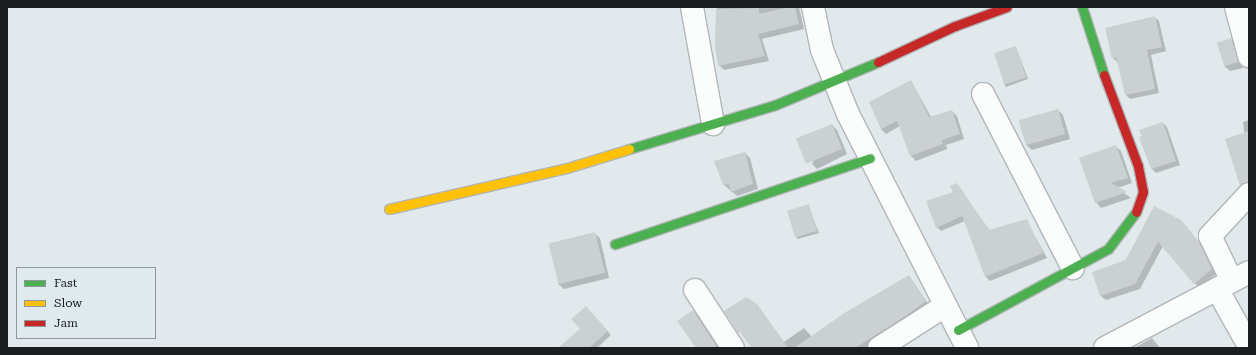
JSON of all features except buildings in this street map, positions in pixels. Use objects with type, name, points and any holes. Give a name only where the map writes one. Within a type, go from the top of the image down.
[{"type":"street","points":[[692,7],[713,124]]},
{"type":"street","points":[[813,7],[822,50],[835,82],[870,158],[962,339],[1073,268],[1108,249],[1136,214],[1143,192],[1138,166],[1120,123],[1082,7]]},
{"type":"street","points":[[389,209],[567,168],[775,105],[835,82],[955,26],[1007,7]]},
{"type":"street","points":[[1236,7],[1249,56]]},
{"type":"street","points":[[983,94],[1073,268]]},
{"type":"street","points":[[615,244],[870,158]]},
{"type":"street","points":[[1249,194],[1210,236],[1233,281],[1249,346]]},
{"type":"street","points":[[1105,348],[1233,281]]},
{"type":"street","points":[[696,290],[733,348]]},
{"type":"street","points":[[880,348],[945,306]]},
{"type":"traffic: fast","points":[[1082,7],[1104,75]]},
{"type":"traffic: fast","points":[[629,149],[775,105],[878,62]]},
{"type":"traffic: fast","points":[[615,244],[870,158]]},
{"type":"traffic: fast","points":[[958,330],[1108,249],[1136,212]]},
{"type":"traffic: slow","points":[[389,209],[567,168],[629,149]]},
{"type":"traffic: jam","points":[[878,62],[955,26],[1007,7]]},
{"type":"traffic: jam","points":[[1104,75],[1138,166],[1143,192],[1136,212]]}]
